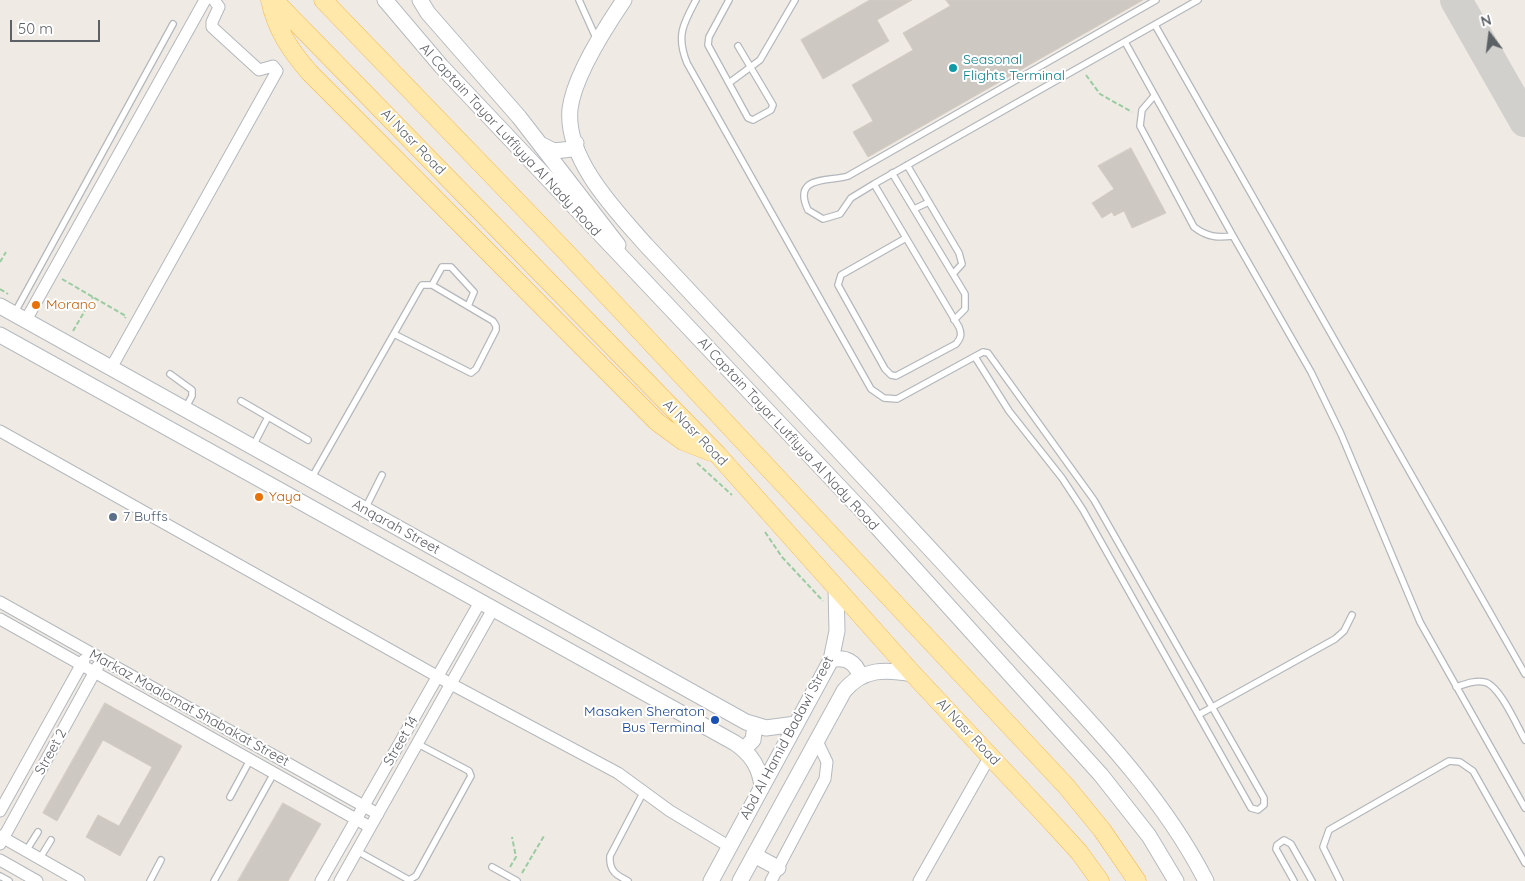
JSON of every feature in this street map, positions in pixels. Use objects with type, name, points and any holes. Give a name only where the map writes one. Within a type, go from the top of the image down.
[{"type":"main road","points":[[270,0],[276,24],[292,52],[393,156],[657,422],[683,441],[717,454]]},
{"type":"main road","name":"Al Nasr Road","points":[[274,0],[717,454],[913,674],[1059,830],[1100,881]]},
{"type":"main road","name":"Al Nasr Road","points":[[323,0],[573,259],[1066,786],[1102,830],[1137,881]]},
{"type":"main road","name":"Al Captain Tayar Lutfiyya Al Nady Road","points":[[385,0],[441,66],[868,517],[1101,776],[1149,836],[1176,881]]},
{"type":"main road","points":[[420,0],[428,13],[541,144],[615,240],[625,262]]},
{"type":"main road","name":"Al Captain Tayar Lutfiyya Al Nady Road","points":[[624,0],[598,42],[573,95],[570,111],[580,158],[592,179],[618,214],[899,514],[1120,756],[1175,829],[1206,881]]},
{"type":"main road","points":[[541,144],[561,152],[572,150],[576,143]]},
{"type":"main road","name":"Anqarah Street","points":[[0,306],[756,725],[776,728],[796,724]]},
{"type":"main road","name":"Anqarah Street","points":[[0,335],[744,749],[757,766],[762,787]]},
{"type":"main road","name":"Abd Al Hamid Badawi Street","points":[[711,881],[831,660],[837,630],[836,587]]},
{"type":"main road","points":[[831,660],[841,659],[851,662],[860,676],[883,670],[913,674]]},
{"type":"main road","name":"Abd Al Hamid Badawi Street","points":[[740,881],[844,691],[860,676]]},
{"type":"main road","points":[[744,749],[753,740],[756,725]]},
{"type":"main road","points":[[754,855],[775,875]]},
{"type":"street","points":[[20,317],[204,0]]},
{"type":"street","points":[[111,368],[277,71],[273,66],[259,70],[212,27],[212,22],[219,7],[214,0]]},
{"type":"street","points":[[0,431],[451,684],[618,773],[644,790],[670,811],[730,847]]},
{"type":"street","name":"Markaz Maalomat Shabakat Street","points":[[0,602],[378,814]]},
{"type":"street","name":"Street 14","points":[[321,881],[480,602]]},
{"type":"street","name":"Street 14","points":[[340,881],[493,609]]},
{"type":"street","name":"Markaz Maalomat Shabakat Street","points":[[0,619],[370,827]]},
{"type":"street","name":"Street 2","points":[[0,811],[88,651]]},
{"type":"street","name":"Street 2","points":[[1,839],[102,659]]},
{"type":"street","points":[[775,875],[826,779],[827,762],[817,741]]},
{"type":"street","points":[[919,881],[990,756]]},
{"type":"street","points":[[1,839],[40,858],[79,881]]},
{"type":"street","points":[[0,860],[36,881]]},
{"type":"lane","points":[[579,0],[598,42]]},
{"type":"lane","points":[[696,0],[680,41],[687,63],[871,389],[884,398],[897,399],[983,352],[988,353],[1094,500],[1214,706],[1264,798],[1264,806],[1258,810],[1251,808],[1200,714],[1083,510],[1062,478],[1009,411],[975,357]]},
{"type":"lane","points":[[729,0],[708,41],[710,48],[750,119],[756,119],[771,110],[773,105],[738,46]]},
{"type":"lane","points":[[729,83],[751,68],[764,54],[795,0]]},
{"type":"lane","points":[[1156,0],[848,176],[817,180],[808,188],[806,205],[812,215],[829,219],[840,214],[851,198],[892,173],[1198,0]]},
{"type":"lane","points":[[20,317],[173,24]]},
{"type":"lane","points":[[1154,25],[1525,674]]},
{"type":"lane","points":[[1125,42],[1326,401],[1414,609],[1525,808]]},
{"type":"lane","points":[[1154,96],[1142,110],[1140,117],[1143,133],[1194,227],[1204,235],[1213,238],[1233,236]]},
{"type":"lane","points":[[907,165],[961,258],[960,269],[954,274]]},
{"type":"lane","points":[[892,173],[954,274],[964,294],[966,304],[962,314],[954,320]]},
{"type":"lane","points":[[874,184],[906,238],[961,332],[956,344],[901,374],[891,375],[884,369],[838,289],[838,279],[841,275],[906,238]]},
{"type":"lane","points":[[914,209],[928,202]]},
{"type":"lane","points":[[432,285],[442,267],[451,267],[473,290],[474,294],[468,306]]},
{"type":"lane","points":[[311,480],[420,288],[426,284],[432,285],[493,321],[496,328],[476,369],[471,373],[394,334]]},
{"type":"lane","points":[[170,374],[192,390],[192,396],[185,409]]},
{"type":"lane","points":[[241,401],[308,440]]},
{"type":"lane","points":[[253,447],[268,417]]},
{"type":"lane","points":[[365,509],[382,475]]},
{"type":"lane","points":[[1200,714],[1335,639],[1344,630],[1352,615]]},
{"type":"lane","points":[[1456,687],[1474,682],[1490,684],[1497,691],[1525,740]]},
{"type":"lane","points":[[357,851],[409,880],[416,876],[471,776],[469,772],[418,744]]},
{"type":"lane","points":[[230,797],[250,760]]},
{"type":"lane","points":[[1340,881],[1323,847],[1329,830],[1443,763],[1454,761],[1465,764],[1473,771],[1525,863]]},
{"type":"lane","points":[[214,881],[274,773]]},
{"type":"lane","points":[[625,880],[612,870],[610,856],[644,790]]},
{"type":"lane","points":[[26,851],[38,832]]},
{"type":"lane","points":[[40,858],[51,840]]},
{"type":"lane","points":[[1294,881],[1276,849],[1277,845],[1284,840],[1291,844],[1312,881]]},
{"type":"lane","points":[[150,881],[161,860]]},
{"type":"lane","points":[[492,867],[517,881]]},
{"type":"lane","points":[[0,876],[9,881]]},
{"type":"path","points":[[1081,66],[1092,85],[1100,94],[1140,117]]},
{"type":"path","points":[[0,262],[6,252]]},
{"type":"path","points":[[58,277],[126,316],[122,323]]},
{"type":"path","points":[[72,334],[93,297]]},
{"type":"path","points":[[522,874],[544,836]]},
{"type":"path","points":[[505,874],[516,857],[512,837]]},
{"type":"building","points":[[870,0],[912,0],[877,20],[889,41],[823,79],[801,40]]},
{"type":"building","name":"Seasonal Flights Terminal","points":[[946,0],[1143,0],[868,157],[853,132],[873,121],[852,85],[913,50],[903,33],[950,6]]},
{"type":"building","points":[[1131,148],[1166,213],[1132,228],[1124,211],[1114,216],[1112,212],[1102,218],[1092,203],[1114,189],[1098,166]]},
{"type":"building","points":[[105,703],[182,746],[120,856],[86,837],[98,815],[119,826],[152,767],[103,740],[57,821],[43,813]]},
{"type":"building","points":[[283,803],[321,824],[288,881],[238,881]]},
{"type":"taxiway","points":[[1456,0],[1525,121]]},
{"type":"place","name":"Seasonal Flights Terminal","points":[[953,68]]},
{"type":"place","name":"Morano","points":[[36,305]]},
{"type":"place","name":"Yaya","points":[[259,497]]},
{"type":"place","name":"7 Buffs","points":[[113,517]]},
{"type":"place","name":"Masaken Sheraton Bus Terminal","points":[[715,720]]}]
